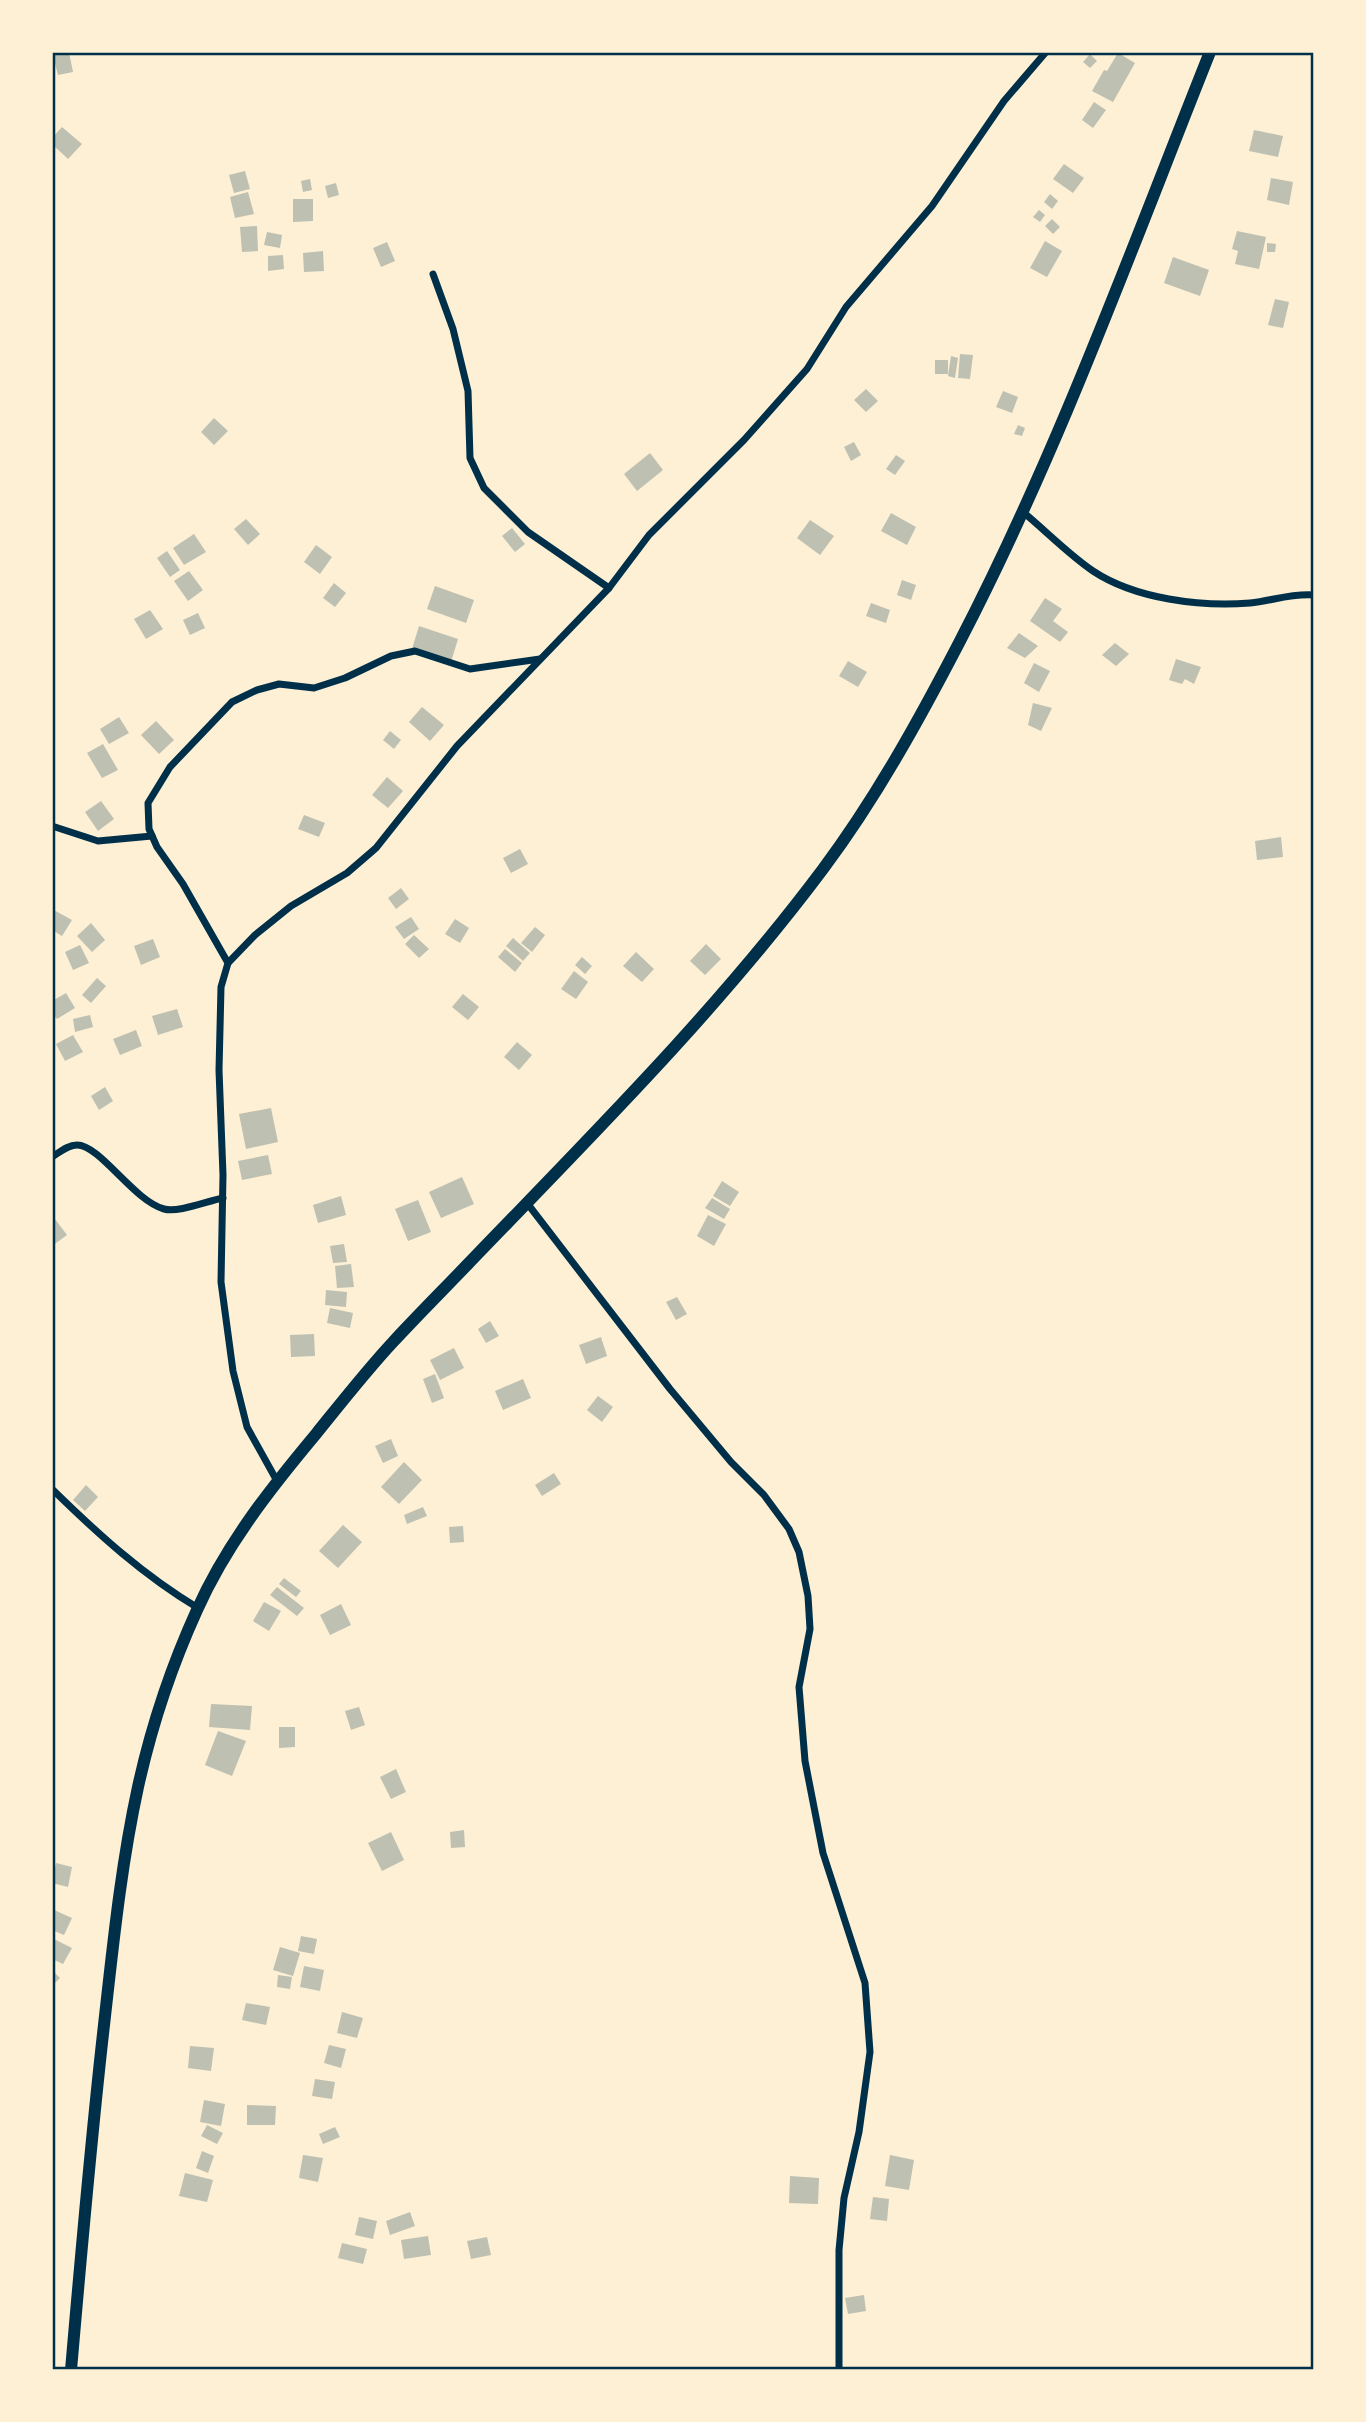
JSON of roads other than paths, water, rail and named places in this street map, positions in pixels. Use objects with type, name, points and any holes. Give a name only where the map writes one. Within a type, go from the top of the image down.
[{"type":"main road","points":[[71,2370],[88,2169],[114,1942],[136,1798],[167,1687],[215,1572],[277,1481],[389,1346],[721,997],[824,869],[878,789],[924,712],[982,600],[1023,512],[1071,401],[1210,52]]},
{"type":"street","points":[[277,1481],[247,1426],[233,1371],[221,1282],[223,1198],[219,1070],[221,987],[228,963],[255,935],[291,906],[347,873],[376,848],[457,746],[609,588],[649,535],[744,440],[807,369],[846,307],[932,206],[1004,101],[1046,52]]},
{"type":"street","points":[[433,274],[453,329],[468,391],[470,458],[484,488],[528,531],[609,588]]},
{"type":"street","points":[[1023,512],[1094,572],[1136,591],[1177,601],[1250,603],[1296,594],[1314,595]]},
{"type":"street","points":[[228,963],[152,836],[149,829],[148,803],[170,767],[232,702],[257,690],[279,684],[314,688],[345,678],[391,656],[415,651],[470,669],[541,659]]},
{"type":"street","points":[[52,826],[98,841],[152,836]]},
{"type":"street","points":[[52,1157],[74,1145],[85,1147],[105,1162],[130,1188],[163,1209],[179,1209],[223,1198]]},
{"type":"street","points":[[527,1203],[670,1389],[731,1462],[765,1495],[789,1529],[799,1552],[808,1595],[810,1629],[799,1687],[805,1760],[823,1853],[866,1983],[870,2052],[859,2132],[844,2198],[840,2237],[839,2370]]},
{"type":"street","points":[[52,1489],[118,1552],[170,1591],[198,1608]]}]
